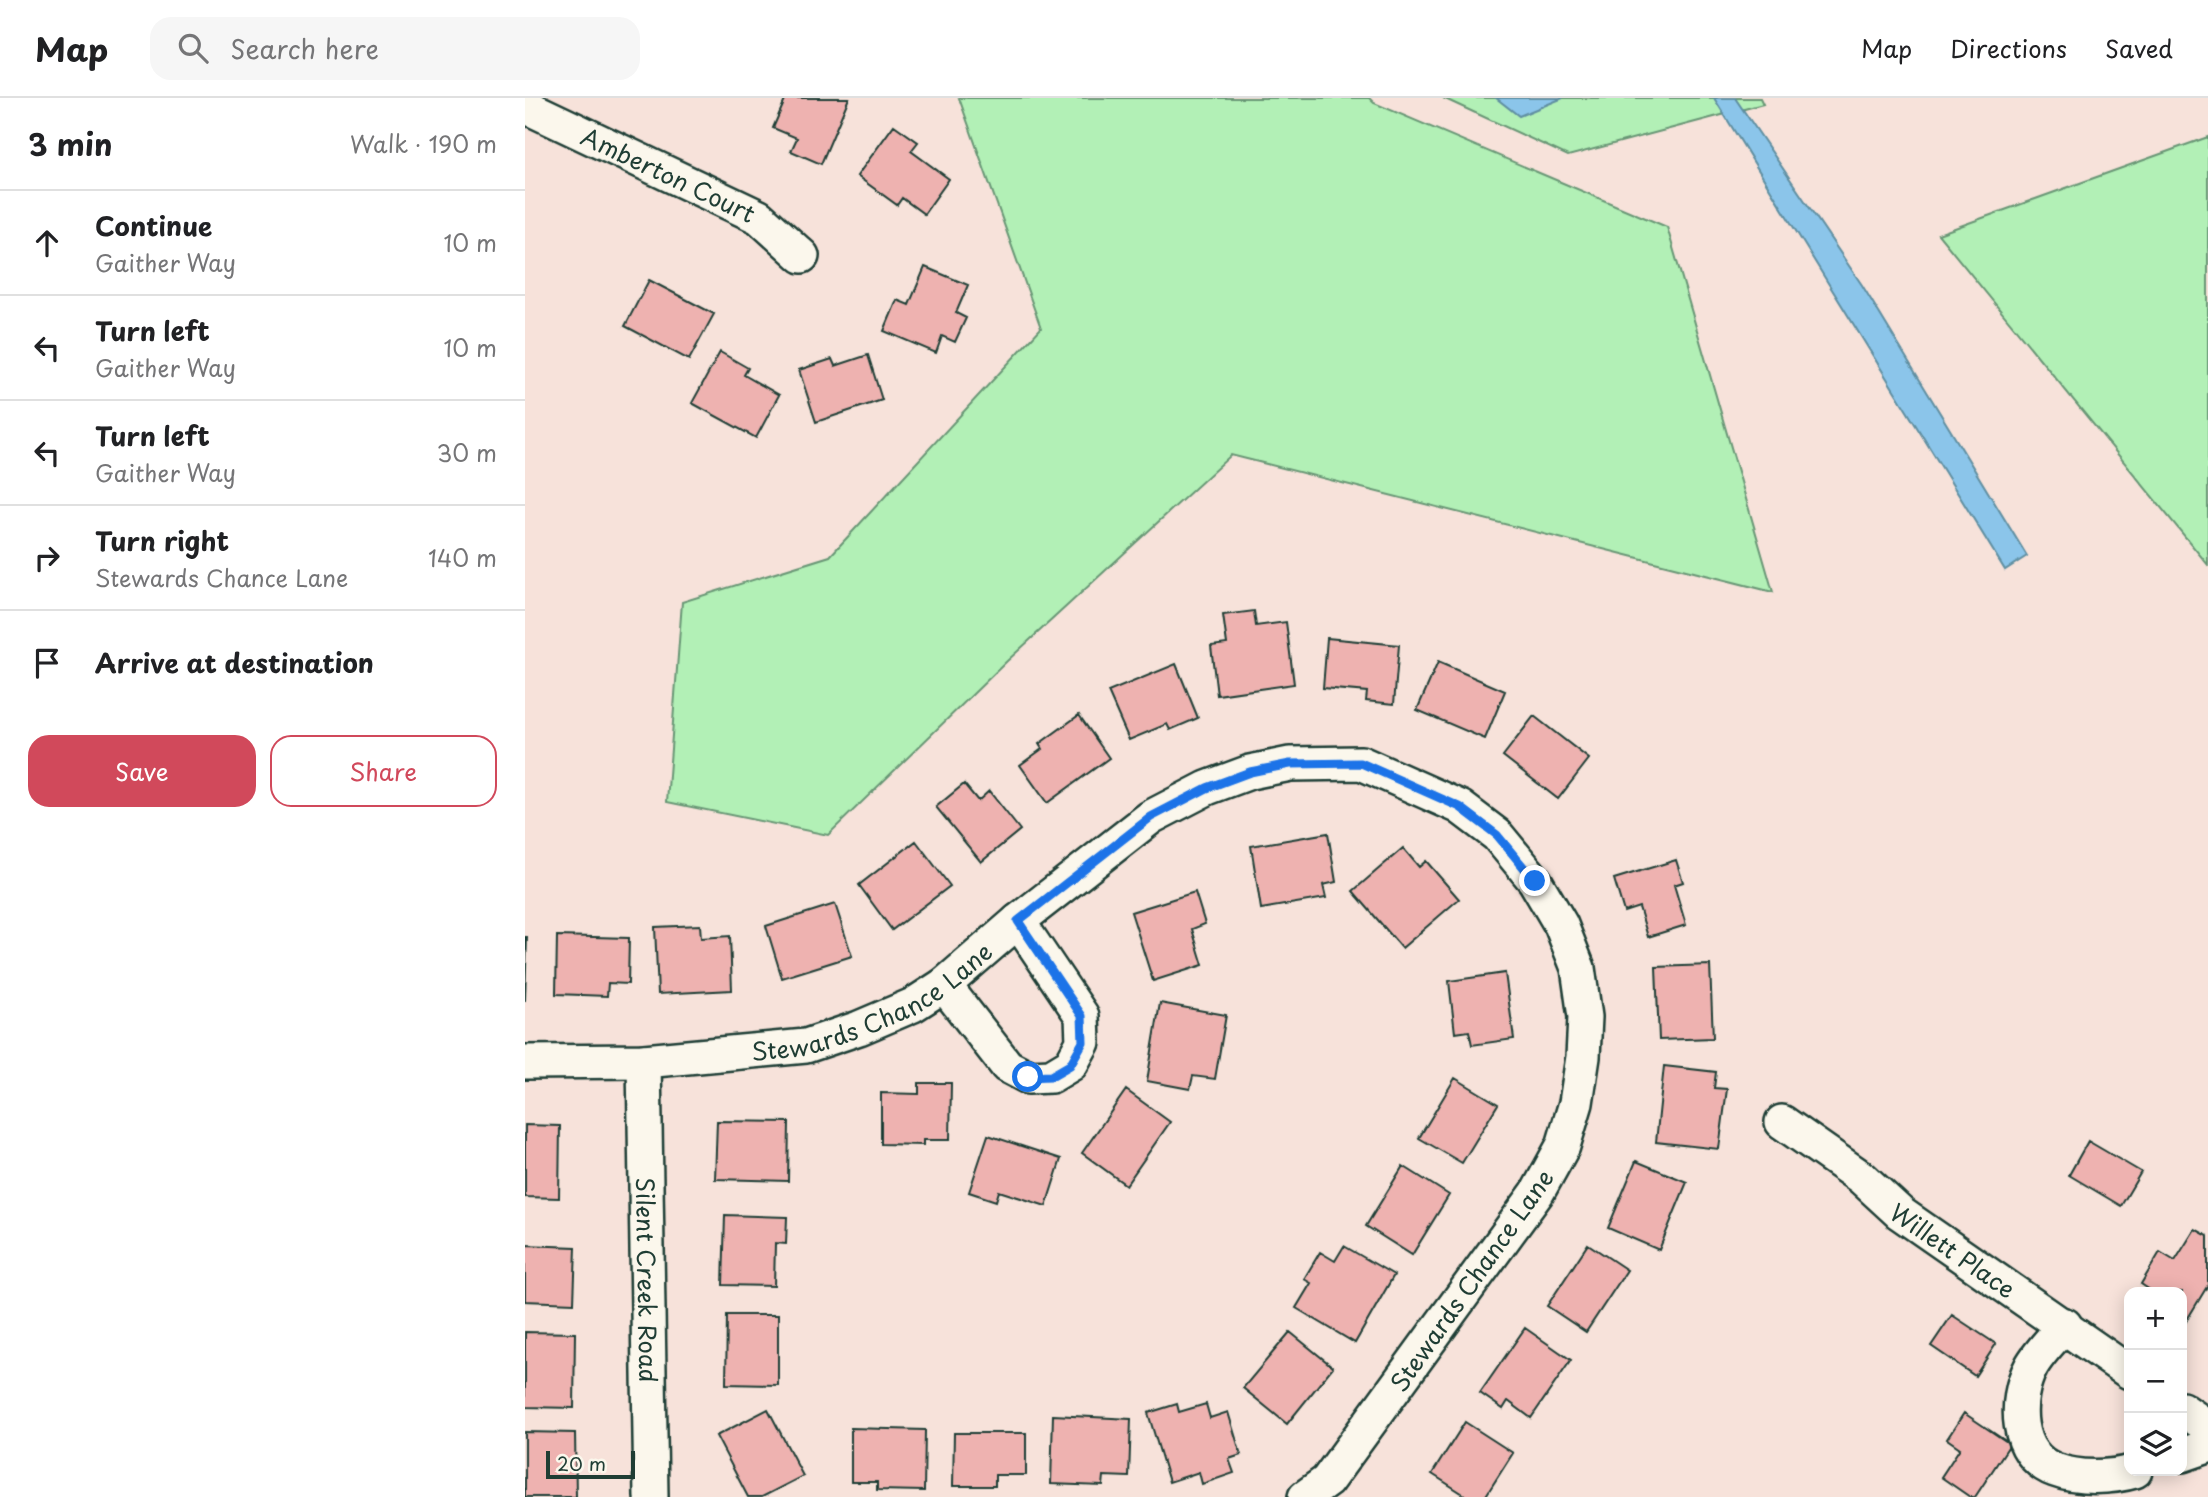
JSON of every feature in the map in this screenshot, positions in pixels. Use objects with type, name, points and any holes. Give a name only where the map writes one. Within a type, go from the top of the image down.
[{"type":"street","name":"Amberton Court","points":[[525,106],[759,217],[802,257]]},
{"type":"street","name":"Stewards Chance Lane","points":[[525,1062],[644,1061],[806,1045],[859,1028],[913,1005],[944,985],[1018,921],[1151,817],[1207,788],[1250,772],[1290,764],[1361,763],[1460,807],[1497,835],[1535,881],[1561,925],[1578,968],[1585,1017],[1583,1057],[1576,1103],[1563,1146],[1537,1193],[1327,1482],[1305,1497]]},
{"type":"street","points":[[944,985],[1007,1066],[1028,1077],[1051,1076],[1070,1065],[1083,1042],[1082,1016],[1018,921]]},
{"type":"street","name":"Silent Creek Road","points":[[644,1061],[651,1497]]},
{"type":"street","name":"Willett Place","points":[[1782,1122],[1863,1178],[1900,1213],[2124,1367]]},
{"type":"street","points":[[2065,1325],[2032,1366],[2026,1380],[2021,1400],[2020,1423],[2024,1437],[2030,1450],[2040,1461],[2054,1470],[2081,1475],[2107,1476],[2124,1473]]},
{"type":"street","points":[[2187,1412],[2208,1427]]},
{"type":"street","points":[[2187,1453],[2208,1447]]},
{"type":"green space","points":[[959,98],[1369,98],[1374,103],[1667,227],[1773,592],[1231,455],[1007,661],[828,835],[667,802],[682,602],[830,556],[1041,328]]},
{"type":"green space","points":[[1443,98],[1760,98],[1763,104],[1568,156]]},
{"type":"green space","points":[[2208,137],[2208,565],[1938,234]]},
{"type":"water","points":[[1496,98],[1563,98],[1519,116]]},
{"type":"water","points":[[1714,98],[1735,98],[1862,285],[2027,556],[2005,570]]},
{"type":"building","points":[[786,98],[849,98],[821,164],[791,151],[797,138],[773,128]]},
{"type":"building","points":[[894,125],[918,142],[911,151],[949,179],[924,214],[902,198],[897,205],[857,176]]},
{"type":"building","points":[[925,267],[968,285],[956,313],[966,318],[955,342],[942,336],[936,353],[884,331],[897,300],[909,305]]},
{"type":"building","points":[[649,280],[714,314],[689,360],[625,326]]},
{"type":"building","points":[[720,352],[748,368],[744,375],[779,395],[756,438],[692,403]]},
{"type":"building","points":[[868,355],[882,400],[816,422],[799,370],[832,359],[835,366]]},
{"type":"building","points":[[1254,611],[1256,626],[1286,622],[1294,684],[1217,695],[1211,646],[1227,644],[1223,615]]},
{"type":"building","points":[[1327,638],[1399,645],[1394,704],[1366,701],[1367,692],[1323,688]]},
{"type":"building","points":[[1438,662],[1505,691],[1485,739],[1417,710]]},
{"type":"building","points":[[1176,664],[1198,718],[1170,730],[1167,724],[1129,740],[1108,692]]},
{"type":"building","points":[[1079,715],[1109,758],[1047,803],[1020,765],[1042,749],[1039,744]]},
{"type":"building","points":[[1534,716],[1589,759],[1558,799],[1503,756]]},
{"type":"building","points":[[964,784],[978,801],[989,791],[1020,830],[981,862],[936,807]]},
{"type":"building","points":[[1328,833],[1336,882],[1323,885],[1326,898],[1261,909],[1251,846]]},
{"type":"building","points":[[916,841],[950,886],[892,930],[859,885]]},
{"type":"building","points":[[1403,848],[1419,867],[1426,861],[1459,899],[1402,948],[1353,891]]},
{"type":"building","points":[[1676,860],[1683,882],[1674,885],[1686,925],[1648,937],[1639,907],[1624,912],[1614,879]]},
{"type":"building","points":[[1195,892],[1205,924],[1192,929],[1203,965],[1153,981],[1131,912]]},
{"type":"building","points":[[835,904],[852,956],[782,978],[766,926]]},
{"type":"building","points":[[700,925],[701,938],[730,936],[732,990],[658,994],[655,927]]},
{"type":"building","points":[[557,936],[629,938],[628,984],[608,983],[607,996],[556,994]]},
{"type":"building","points":[[525,937],[527,937],[525,1001]]},
{"type":"building","points":[[1710,965],[1713,1038],[1659,1040],[1656,967]]},
{"type":"building","points":[[1505,973],[1514,1039],[1472,1045],[1469,1031],[1455,1033],[1449,981]]},
{"type":"building","points":[[1160,1003],[1226,1015],[1215,1079],[1193,1076],[1190,1089],[1147,1081]]},
{"type":"building","points":[[1664,1066],[1716,1072],[1714,1088],[1727,1089],[1719,1149],[1656,1142]]},
{"type":"building","points":[[1455,1078],[1498,1104],[1462,1163],[1419,1138]]},
{"type":"building","points":[[919,1083],[951,1083],[950,1140],[923,1140],[923,1145],[881,1144],[881,1093],[919,1094]]},
{"type":"building","points":[[1126,1090],[1170,1122],[1126,1185],[1082,1153]]},
{"type":"building","points":[[717,1121],[789,1122],[788,1181],[715,1179]]},
{"type":"building","points":[[525,1125],[560,1126],[559,1198],[525,1197]]},
{"type":"building","points":[[988,1135],[1061,1159],[1046,1206],[999,1191],[996,1201],[969,1192]]},
{"type":"building","points":[[2088,1141],[2141,1172],[2121,1206],[2069,1175]]},
{"type":"building","points":[[1636,1161],[1687,1182],[1659,1250],[1608,1228]]},
{"type":"building","points":[[1403,1166],[1449,1195],[1412,1255],[1366,1226]]},
{"type":"building","points":[[725,1215],[787,1217],[786,1244],[775,1243],[774,1286],[723,1285]]},
{"type":"building","points":[[2195,1229],[2208,1236],[2208,1285],[2187,1320],[2187,1287],[2146,1287],[2141,1284],[2160,1252],[2175,1261]]},
{"type":"building","points":[[1588,1244],[1627,1270],[1586,1332],[1547,1306]]},
{"type":"building","points":[[525,1245],[576,1247],[574,1303],[525,1301]]},
{"type":"building","points":[[1344,1246],[1394,1275],[1355,1343],[1296,1308],[1311,1283],[1304,1279],[1320,1252],[1335,1261]]},
{"type":"building","points":[[727,1315],[778,1315],[778,1385],[726,1384]]},
{"type":"building","points":[[1952,1315],[1996,1344],[1975,1376],[1931,1346]]},
{"type":"building","points":[[1525,1328],[1571,1360],[1531,1418],[1508,1401],[1503,1409],[1480,1393]]},
{"type":"building","points":[[525,1332],[575,1333],[574,1408],[525,1407]]},
{"type":"building","points":[[1290,1332],[1333,1367],[1287,1424],[1243,1388]]},
{"type":"building","points":[[1177,1404],[1179,1412],[1206,1404],[1210,1418],[1228,1412],[1241,1455],[1229,1459],[1234,1473],[1202,1484],[1199,1472],[1169,1482],[1148,1413]]},
{"type":"building","points":[[768,1409],[803,1476],[762,1497],[748,1497],[716,1436]]},
{"type":"building","points":[[1964,1413],[2010,1444],[1975,1497],[1970,1497],[1941,1477],[1960,1448],[1947,1439]]},
{"type":"building","points":[[1053,1415],[1131,1419],[1129,1477],[1104,1476],[1103,1486],[1051,1484]]},
{"type":"building","points":[[1465,1422],[1513,1453],[1485,1497],[1468,1497],[1432,1474]]},
{"type":"building","points":[[851,1428],[925,1430],[924,1491],[877,1490],[877,1482],[851,1482]]},
{"type":"building","points":[[525,1432],[575,1433],[576,1497],[525,1497]]},
{"type":"building","points":[[954,1433],[1026,1433],[1026,1475],[995,1475],[995,1486],[953,1486]]},
{"type":"route","points":[[1028,1077],[1051,1076],[1070,1065],[1083,1042],[1082,1016],[1018,921],[1151,817],[1207,788],[1250,772],[1290,764],[1361,763],[1460,807],[1497,835],[1535,881]]}]
